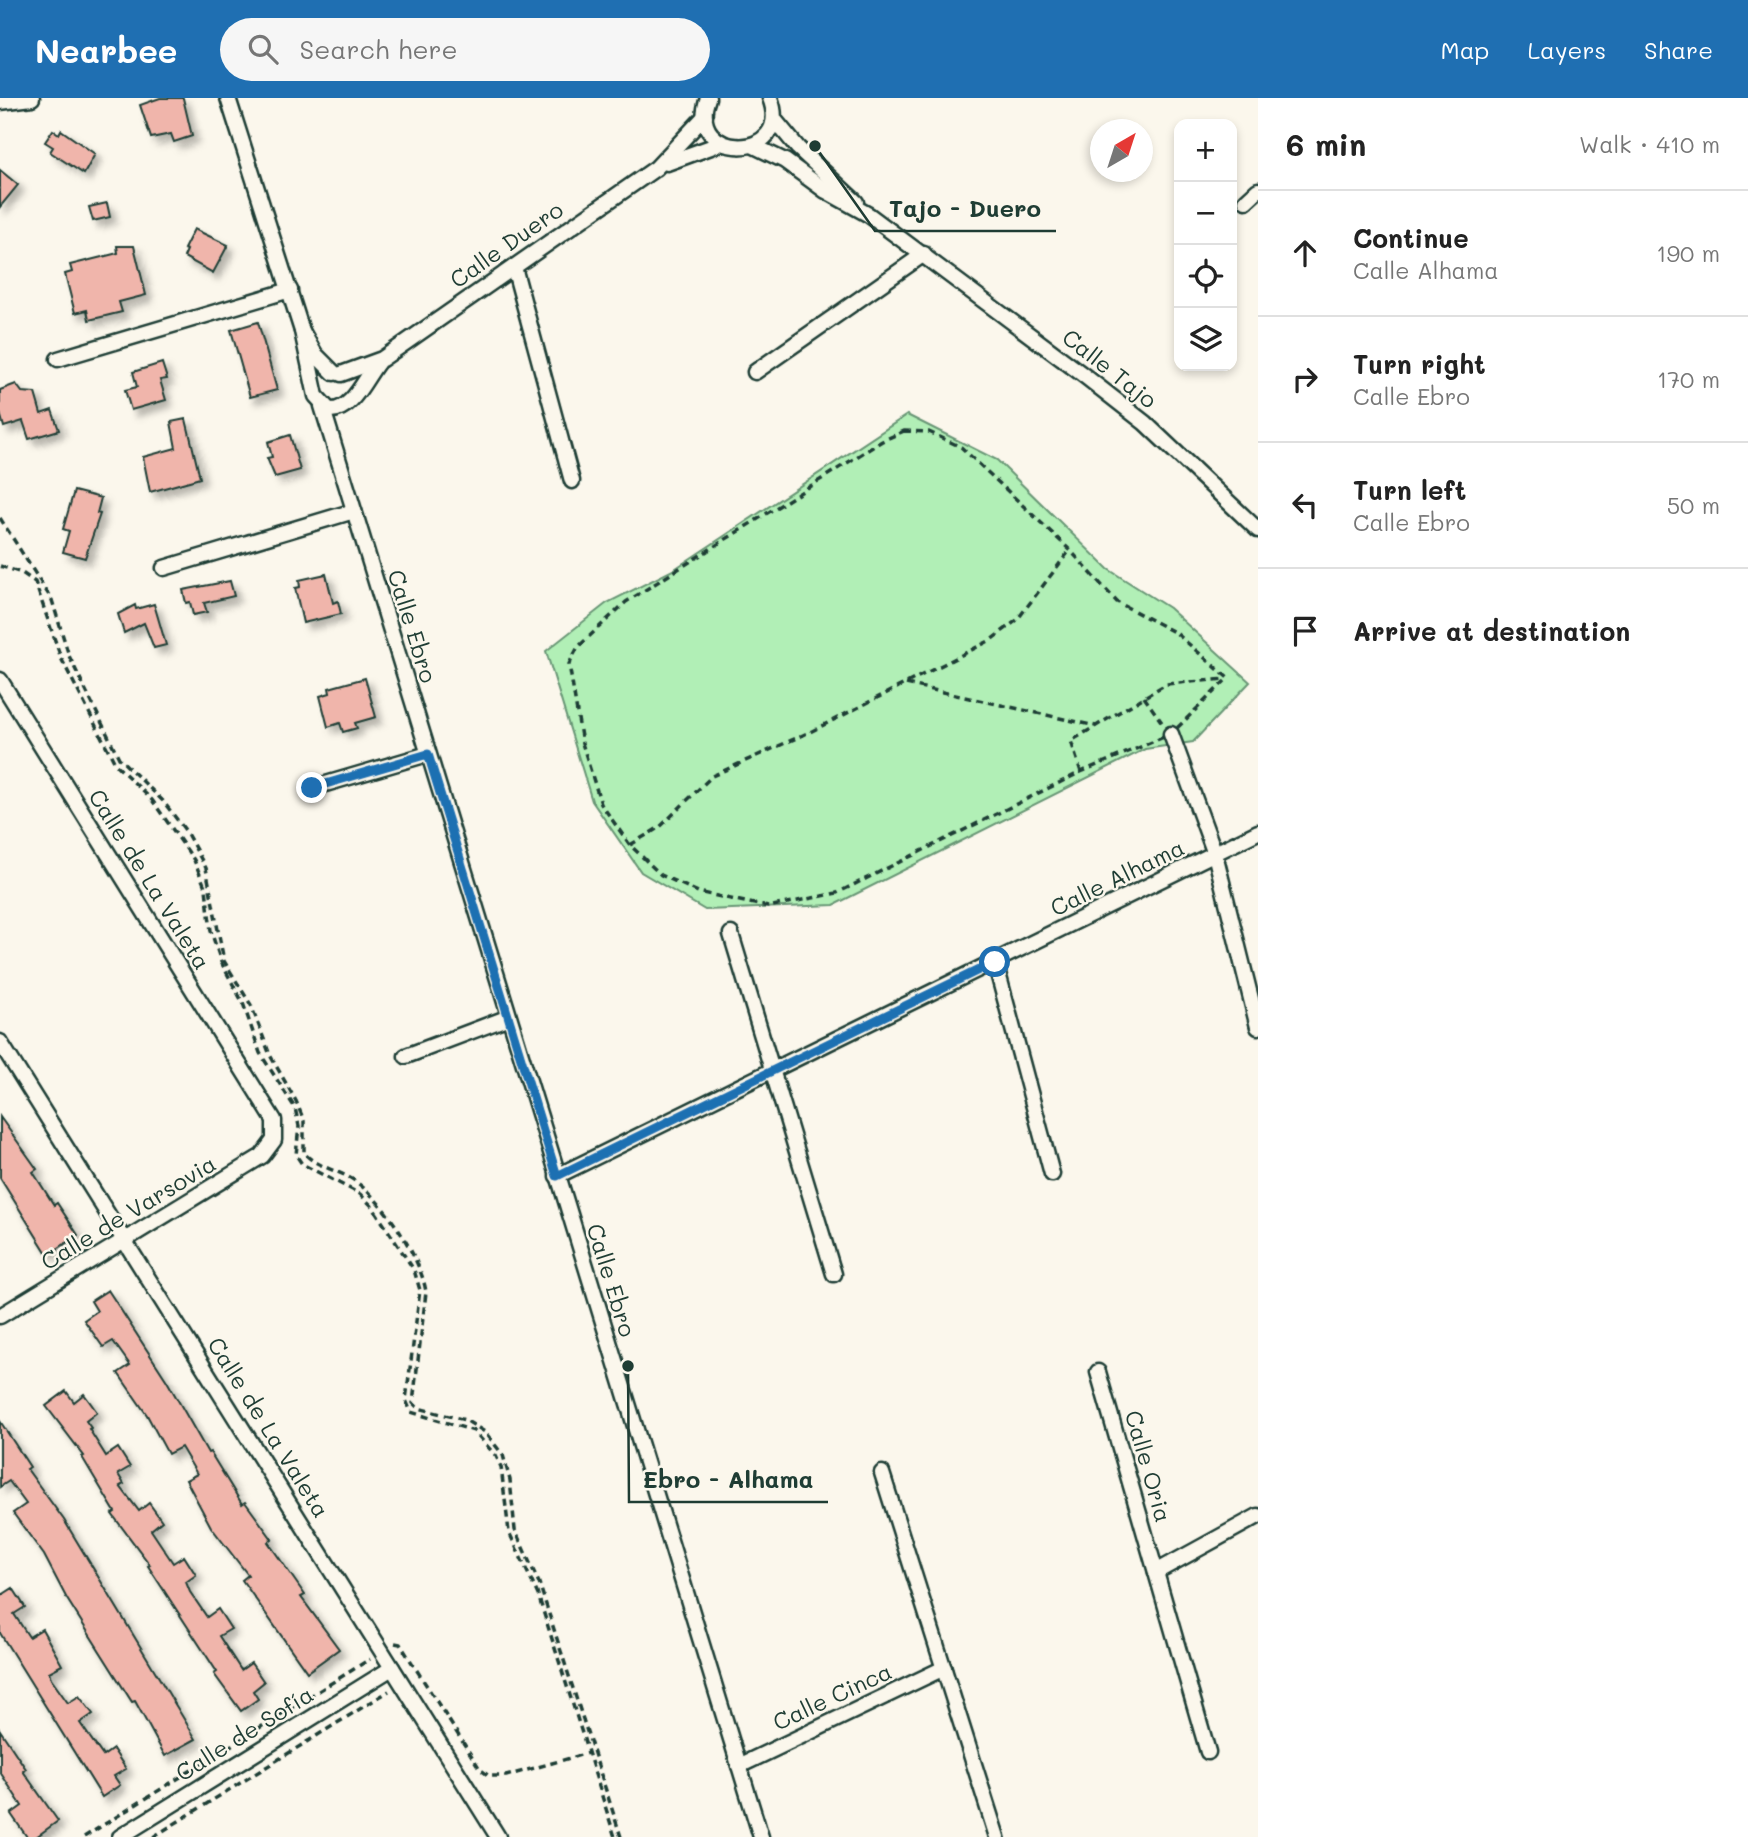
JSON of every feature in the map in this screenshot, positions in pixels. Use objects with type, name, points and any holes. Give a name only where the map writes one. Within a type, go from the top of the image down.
[{"type":"street","points":[[0,103],[32,98]]},
{"type":"street","points":[[228,98],[290,290],[316,390],[322,406],[337,411],[348,402],[353,387],[315,354],[302,331]]},
{"type":"street","points":[[705,104],[714,136],[722,143],[737,148],[752,145],[762,139],[774,105]]},
{"type":"street","name":"Calle Duero","points":[[656,167],[705,104]]},
{"type":"street","name":"Calle Tajo","points":[[774,105],[798,148],[869,215]]},
{"type":"street","name":"Calle Duero","points":[[348,402],[382,359],[656,167],[722,143]]},
{"type":"street","name":"Calle Tajo","points":[[752,145],[785,161],[826,191],[869,215],[924,254],[1144,423],[1258,530]]},
{"type":"street","points":[[1246,201],[1258,190]]},
{"type":"street","points":[[755,372],[924,254]]},
{"type":"street","points":[[513,267],[572,481]]},
{"type":"street","points":[[58,359],[290,290]]},
{"type":"street","name":"Calle Duero","points":[[337,373],[382,359]]},
{"type":"street","points":[[316,390],[321,378],[337,373]]},
{"type":"street","name":"Calle Ebro","points":[[340,457],[338,428],[348,402]]},
{"type":"street","name":"Calle Ebro","points":[[322,406],[340,457],[428,754],[761,1837]]},
{"type":"street","points":[[164,568],[354,511]]},
{"type":"street","name":"Calle de La Valeta","points":[[0,680],[274,1120],[274,1140]]},
{"type":"street","points":[[1171,734],[1215,854],[1258,1027]]},
{"type":"street","points":[[312,788],[428,754]]},
{"type":"street","name":"Calle Alhama","points":[[557,1176],[775,1072],[1258,832]]},
{"type":"street","points":[[731,934],[834,1274]]},
{"type":"street","points":[[995,962],[1052,1174]]},
{"type":"street","points":[[406,1056],[509,1017]]},
{"type":"street","name":"Calle de La Valeta","points":[[0,1042],[127,1240],[498,1837]]},
{"type":"street","name":"Calle de Varsovia","points":[[0,1316],[262,1156],[274,1140]]},
{"type":"street","name":"Calle Oria","points":[[1098,1372],[1208,1752]]},
{"type":"street","points":[[882,1473],[997,1837]]},
{"type":"street","points":[[1156,1572],[1258,1516]]},
{"type":"street","name":"Calle de Sofía","points":[[120,1837],[392,1668]]},
{"type":"street","name":"Calle Cinca","points":[[740,1766],[944,1668]]},
{"type":"path","points":[[904,431],[929,432],[961,447],[1070,550],[1117,602],[1176,632],[1228,678],[1171,734],[1081,772],[837,893],[768,907],[698,892],[661,875],[630,845],[600,804],[582,743],[569,664],[578,647],[626,602],[882,441],[904,431]]},
{"type":"path","points":[[0,518],[47,589],[69,656],[119,758],[163,801],[185,830],[206,868],[224,961],[251,1005],[270,1055],[296,1101],[304,1121],[304,1153],[362,1185],[376,1199],[424,1275],[426,1292],[413,1403],[418,1408],[465,1420],[485,1432],[503,1455],[510,1480],[514,1530],[539,1583],[621,1837]]},
{"type":"path","points":[[630,845],[660,827],[712,776],[812,731],[991,640],[1017,620],[1070,550]]},
{"type":"path","points":[[0,566],[22,573],[35,582],[61,658],[116,765],[152,800],[194,859],[206,889],[211,931],[221,962],[247,1014],[260,1053],[295,1108],[299,1126],[296,1155],[302,1164],[330,1175],[360,1194],[372,1206],[414,1270],[420,1290],[406,1400],[411,1412],[474,1431],[496,1456],[501,1467],[509,1532],[538,1595],[615,1837]]},
{"type":"path","points":[[1081,772],[1071,741],[1166,684],[1228,678]]},
{"type":"path","points":[[904,683],[1096,726]]},
{"type":"path","points":[[1144,697],[1171,734]]},
{"type":"path","points":[[153,1837],[402,1683],[420,1675],[480,1769],[489,1776],[506,1776],[588,1753]]},
{"type":"green space","points":[[907,415],[997,460],[1108,569],[1169,608],[1250,682],[1193,742],[1145,749],[834,905],[705,910],[641,872],[592,801],[546,651],[607,603],[673,570]]},
{"type":"building","points":[[160,98],[183,98],[192,136],[174,142],[171,134],[151,138],[140,105]]},
{"type":"building","points":[[53,130],[59,134],[61,130],[95,154],[84,174],[50,152],[53,147],[45,142]]},
{"type":"building","points":[[0,170],[18,185],[0,207]]},
{"type":"building","points":[[107,203],[110,217],[93,221],[89,207]]},
{"type":"building","points":[[194,229],[228,245],[213,273],[184,257],[187,250],[184,249]]},
{"type":"building","points":[[117,246],[134,246],[146,295],[119,302],[122,312],[89,320],[87,310],[75,313],[65,274],[72,272],[70,265],[118,253]]},
{"type":"building","points":[[258,322],[277,390],[250,397],[231,330]]},
{"type":"building","points":[[162,363],[167,379],[160,380],[166,400],[131,410],[125,390],[137,387],[133,372]]},
{"type":"building","points":[[16,384],[22,392],[35,393],[41,414],[52,410],[59,430],[29,439],[23,421],[4,427],[0,413],[0,390]]},
{"type":"building","points":[[186,419],[200,478],[150,492],[143,457],[176,448],[171,422]]},
{"type":"building","points":[[290,435],[300,470],[275,477],[267,458],[272,457],[268,442]]},
{"type":"building","points":[[74,491],[101,498],[97,513],[100,514],[85,558],[63,552],[69,531],[63,529]]},
{"type":"building","points":[[326,574],[333,603],[338,601],[341,614],[303,623],[295,588],[300,587],[299,580]]},
{"type":"building","points":[[230,581],[234,596],[204,603],[207,612],[193,615],[183,590]]},
{"type":"building","points":[[154,604],[166,645],[154,648],[144,623],[124,633],[118,614],[135,605],[136,609]]},
{"type":"building","points":[[365,678],[376,717],[355,723],[357,728],[343,732],[340,723],[328,727],[320,696],[330,693],[329,688]]},
{"type":"building","points":[[0,1117],[37,1169],[33,1172],[54,1205],[57,1203],[78,1235],[48,1255],[0,1178]]},
{"type":"building","points":[[108,1290],[167,1381],[208,1453],[210,1452],[242,1504],[245,1502],[272,1539],[268,1542],[305,1595],[301,1597],[339,1649],[307,1672],[242,1580],[248,1575],[211,1527],[186,1480],[197,1474],[181,1447],[168,1454],[147,1415],[118,1373],[130,1365],[113,1341],[103,1347],[84,1320],[97,1311],[91,1301]]},
{"type":"building","points":[[66,1391],[74,1402],[84,1394],[97,1412],[86,1421],[91,1428],[89,1429],[106,1456],[118,1448],[130,1467],[118,1474],[124,1484],[120,1486],[139,1511],[149,1503],[162,1521],[151,1530],[173,1563],[184,1556],[196,1575],[186,1582],[190,1592],[207,1617],[218,1609],[231,1629],[219,1636],[241,1670],[251,1663],[264,1682],[253,1691],[258,1699],[241,1711],[214,1674],[217,1672],[148,1566],[150,1565],[112,1514],[115,1512],[82,1457],[84,1456],[46,1406]]},
{"type":"building","points":[[0,1421],[30,1467],[27,1469],[64,1520],[196,1739],[165,1756],[135,1701],[132,1702],[67,1599],[44,1555],[13,1513],[26,1504],[9,1481],[0,1487]]},
{"type":"building","points":[[13,1588],[25,1607],[14,1614],[29,1637],[42,1629],[62,1665],[49,1672],[51,1679],[68,1703],[79,1696],[93,1714],[80,1723],[103,1756],[113,1749],[126,1769],[114,1776],[120,1785],[102,1797],[0,1633],[0,1592],[2,1595]]},
{"type":"building","points":[[0,1730],[26,1769],[23,1771],[58,1821],[36,1837],[27,1837],[11,1814],[22,1806],[0,1772]]},
{"type":"place","name":"Tajo - Duero","points":[[815,146]]},
{"type":"place","name":"Ebro - Alhama","points":[[628,1366]]},
{"type":"route","points":[[312,788],[428,754],[557,1176],[775,1072],[995,962]]}]
